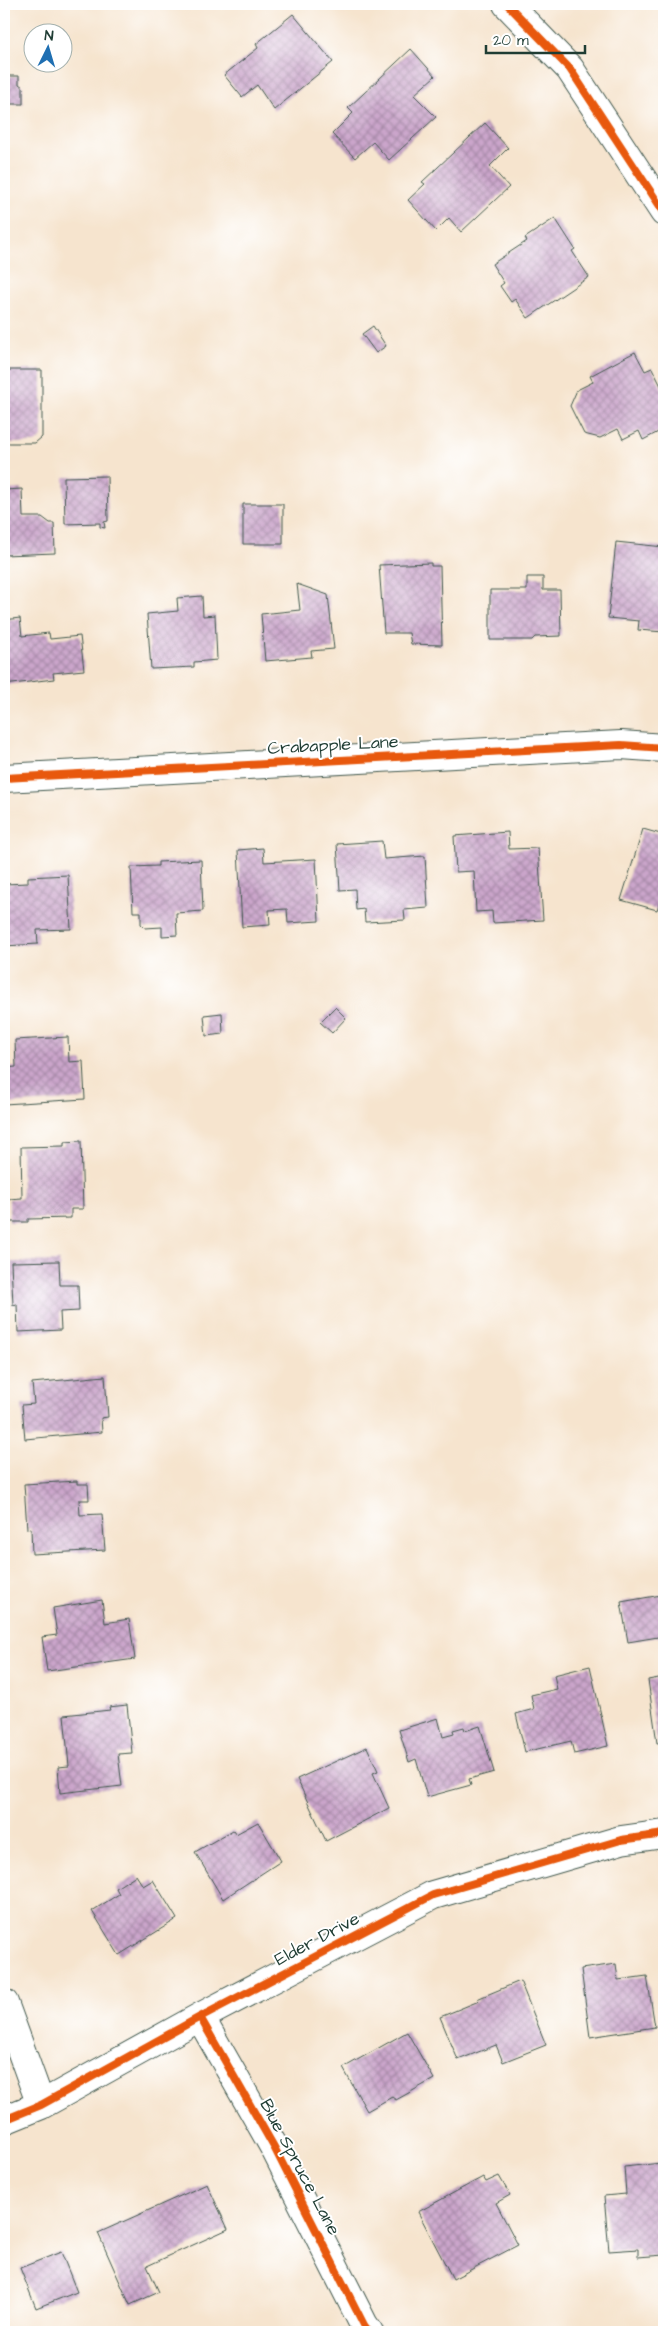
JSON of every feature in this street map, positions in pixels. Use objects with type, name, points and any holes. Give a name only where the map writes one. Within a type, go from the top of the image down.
[{"type":"street","points":[[507,4],[570,69],[664,212]]},
{"type":"street","name":"Crabapple Lane","points":[[4,778],[621,745],[664,748]]},
{"type":"street","name":"Elder Drive","points":[[4,2120],[41,2105],[200,2017],[433,1895],[621,1840],[664,1834]]},
{"type":"street","points":[[4,2003],[41,2105]]},
{"type":"street","name":"Blue Spruce Lane","points":[[200,2017],[274,2147],[364,2325],[370,2332]]},
{"type":"building","points":[[293,14],[333,62],[274,110],[257,85],[242,97],[224,75],[258,48],[256,44]]},
{"type":"building","points":[[411,49],[435,76],[414,95],[436,117],[389,160],[373,142],[355,158],[332,134],[353,113],[348,108]]},
{"type":"building","points":[[4,76],[19,76],[19,84],[23,87],[23,104],[4,104]]},
{"type":"building","points":[[485,123],[508,148],[490,166],[509,187],[461,232],[449,218],[436,231],[408,200],[425,184],[422,182]]},
{"type":"building","points":[[555,218],[575,249],[572,251],[589,277],[528,318],[515,299],[511,302],[500,286],[504,283],[492,264],[527,241],[525,238]]},
{"type":"building","points":[[373,326],[386,346],[376,353],[362,334]]},
{"type":"building","points":[[635,352],[645,371],[652,368],[664,392],[664,429],[643,440],[639,431],[623,439],[618,429],[600,438],[584,434],[570,406],[577,390],[593,382],[590,376]]},
{"type":"building","points":[[4,370],[42,370],[42,437],[35,443],[4,443]]},
{"type":"building","points":[[107,476],[108,521],[104,522],[105,528],[100,527],[100,523],[65,524],[64,477]]},
{"type":"building","points":[[22,489],[23,517],[42,517],[50,523],[54,523],[55,553],[4,555],[4,490]]},
{"type":"building","points":[[243,504],[283,504],[283,544],[243,544]]},
{"type":"building","points":[[616,542],[664,547],[664,632],[638,630],[639,621],[608,618]]},
{"type":"building","points":[[431,563],[431,566],[440,566],[442,645],[411,644],[409,633],[384,633],[379,565]]},
{"type":"building","points":[[527,577],[543,577],[543,590],[560,590],[561,636],[535,637],[532,640],[490,640],[490,590],[527,590]]},
{"type":"building","points":[[297,584],[328,595],[334,649],[311,651],[312,657],[265,661],[261,614],[300,610]]},
{"type":"building","points":[[202,596],[203,616],[215,615],[217,660],[194,662],[194,667],[151,669],[147,614],[178,611],[177,598]]},
{"type":"building","points":[[20,618],[22,636],[49,633],[50,639],[80,636],[84,670],[53,673],[54,679],[4,685],[4,620]]},
{"type":"building","points":[[643,829],[664,835],[664,902],[660,901],[657,910],[621,900]]},
{"type":"building","points":[[508,832],[509,849],[538,848],[543,920],[493,923],[492,911],[476,912],[474,871],[456,872],[454,836]]},
{"type":"building","points":[[382,841],[384,859],[425,856],[428,908],[404,910],[405,920],[365,922],[364,909],[356,910],[355,889],[340,890],[337,844]]},
{"type":"building","points":[[263,848],[264,862],[316,859],[319,921],[288,923],[287,909],[269,910],[270,925],[242,927],[238,850]]},
{"type":"building","points":[[201,860],[203,911],[176,913],[177,935],[162,936],[162,927],[145,928],[141,924],[141,912],[133,912],[131,867],[158,866],[158,862]]},
{"type":"building","points":[[68,875],[71,929],[37,930],[38,944],[4,946],[4,884],[28,883],[28,877]]},
{"type":"building","points":[[335,1007],[346,1018],[332,1033],[320,1022]]},
{"type":"building","points":[[222,1013],[223,1034],[206,1036],[204,1015]]},
{"type":"building","points":[[68,1037],[69,1062],[83,1061],[85,1099],[4,1104],[4,1068],[16,1067],[15,1040]]},
{"type":"building","points":[[81,1141],[83,1209],[71,1209],[71,1218],[28,1219],[28,1222],[9,1222],[9,1199],[22,1198],[21,1147],[64,1146],[64,1142]]},
{"type":"building","points":[[59,1261],[60,1285],[78,1285],[79,1311],[60,1312],[61,1330],[18,1332],[17,1304],[13,1305],[11,1262]]},
{"type":"building","points":[[105,1376],[108,1417],[101,1418],[102,1432],[25,1439],[22,1405],[34,1404],[32,1383]]},
{"type":"building","points":[[77,1481],[77,1484],[88,1484],[89,1500],[79,1500],[80,1515],[102,1514],[105,1550],[32,1554],[31,1528],[27,1529],[24,1484]]},
{"type":"building","points":[[661,1595],[664,1611],[664,1636],[628,1642],[621,1602]]},
{"type":"building","points":[[102,1600],[105,1623],[129,1619],[135,1659],[47,1671],[42,1637],[57,1635],[53,1608]]},
{"type":"building","points":[[590,1666],[608,1746],[574,1754],[571,1741],[525,1752],[516,1714],[534,1709],[531,1695],[557,1689],[554,1675]]},
{"type":"building","points":[[664,1677],[664,1742],[657,1743],[648,1680]]},
{"type":"building","points":[[127,1705],[132,1753],[118,1754],[122,1786],[60,1793],[58,1767],[69,1766],[64,1715],[110,1710],[109,1707]]},
{"type":"building","points":[[438,1718],[443,1737],[454,1734],[453,1730],[464,1727],[465,1731],[480,1726],[494,1772],[469,1779],[471,1785],[427,1797],[416,1759],[409,1762],[399,1730]]},
{"type":"building","points":[[367,1747],[378,1771],[373,1773],[389,1808],[326,1841],[297,1779]]},
{"type":"building","points":[[258,1822],[281,1861],[223,1899],[195,1852],[233,1830],[236,1834]]},
{"type":"building","points":[[136,1875],[143,1886],[153,1880],[177,1919],[119,1955],[92,1911],[119,1894],[116,1888]]},
{"type":"building","points":[[616,1964],[618,1980],[647,1976],[655,2027],[590,2037],[581,1969]]},
{"type":"building","points":[[520,1981],[546,2045],[503,2062],[496,2045],[458,2060],[440,2017]]},
{"type":"building","points":[[407,2032],[434,2079],[396,2100],[392,2097],[367,2111],[343,2068]]},
{"type":"building","points":[[661,2163],[664,2199],[664,2255],[638,2257],[638,2249],[609,2251],[604,2196],[626,2194],[624,2167]]},
{"type":"building","points":[[499,2176],[510,2195],[496,2203],[518,2245],[453,2279],[418,2212],[483,2177],[486,2182]]},
{"type":"building","points":[[207,2184],[228,2229],[147,2266],[159,2292],[130,2305],[98,2233]]},
{"type":"building","points":[[61,2252],[77,2292],[36,2308],[20,2268]]},
{"type":"cycle path","points":[[507,4],[570,69],[664,212]]},
{"type":"cycle path","points":[[4,778],[621,745],[664,748]]},
{"type":"cycle path","points":[[4,2120],[41,2105],[200,2017],[433,1895],[621,1840],[664,1834]]},
{"type":"cycle path","points":[[200,2017],[274,2147],[369,2332]]}]
